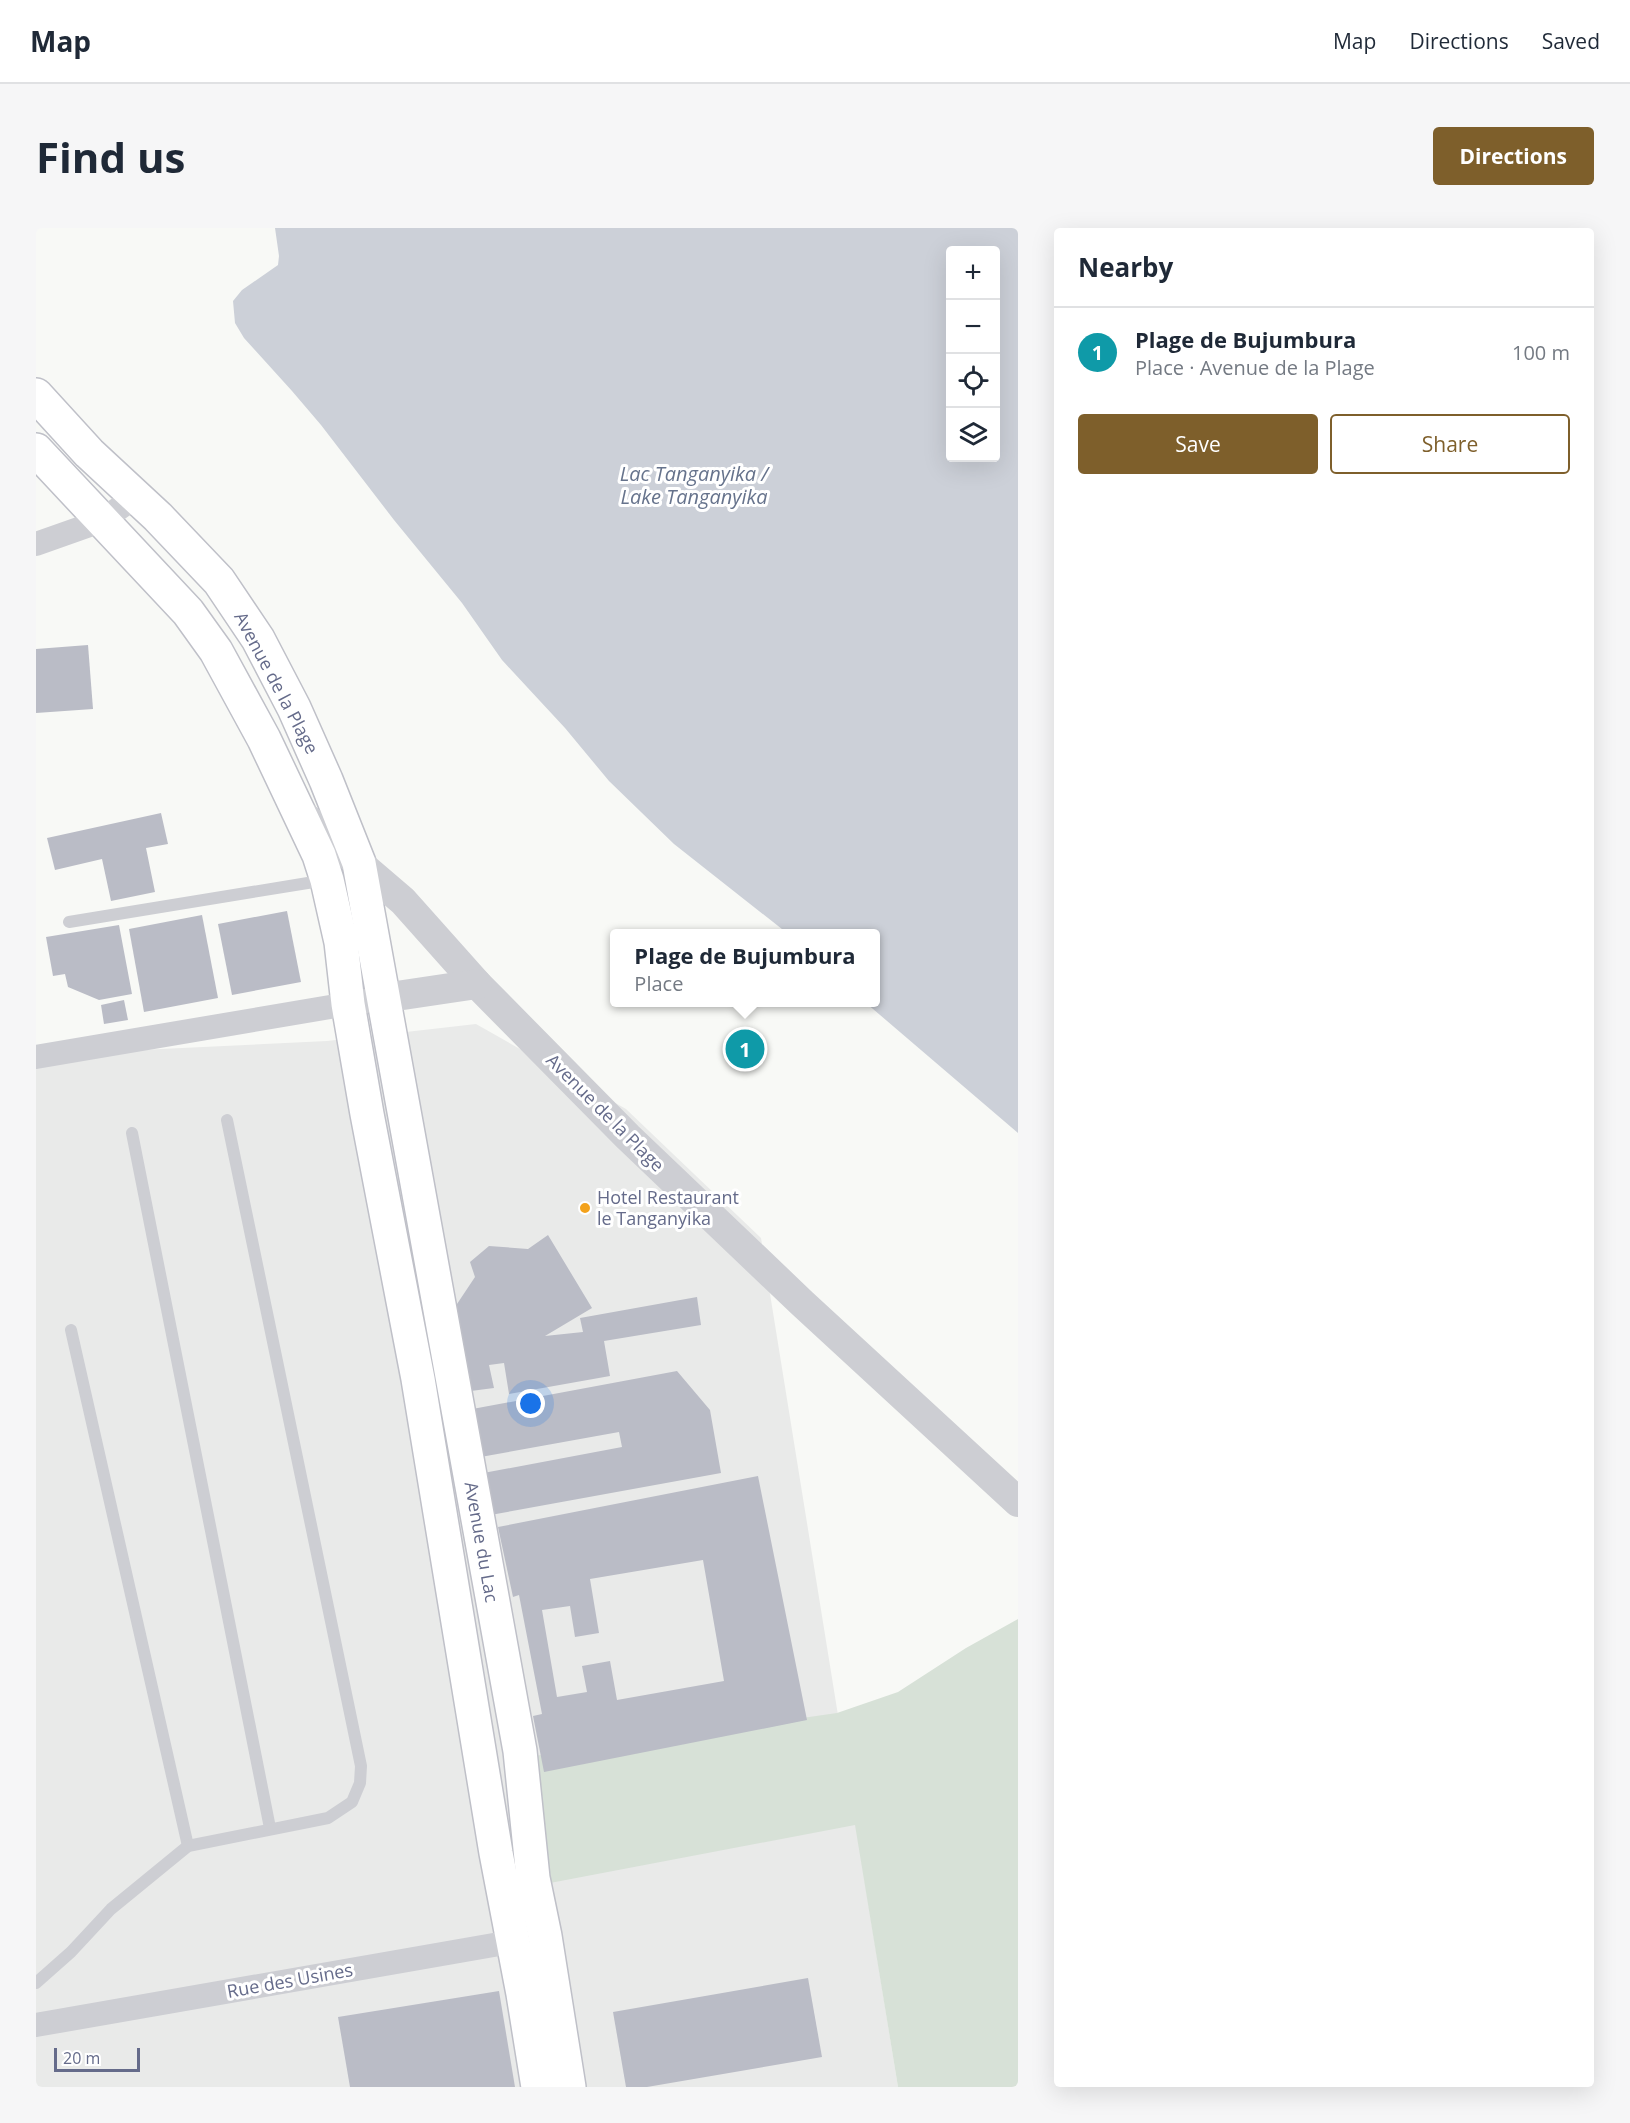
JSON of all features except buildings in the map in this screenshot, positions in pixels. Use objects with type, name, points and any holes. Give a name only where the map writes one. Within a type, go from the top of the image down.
[{"type":"main road","name":"Avenue de la Plage","points":[[36,396],[89,453],[158,517],[219,581],[258,639],[294,708],[359,863],[383,998]]},
{"type":"main road","name":"Avenue de la Plage","points":[[36,450],[188,612],[216,651],[264,739],[320,855],[341,942],[348,1004]]},
{"type":"main road","name":"Avenue du Lac","points":[[383,998],[520,1751],[533,1878],[545,1936],[569,2087]]},
{"type":"main road","name":"Avenue du Lac","points":[[348,1004],[418,1379],[538,2087]]},
{"type":"street","points":[[36,544],[101,521],[135,497]]},
{"type":"street","name":"Avenue de la Plage","points":[[299,812],[403,901],[477,984],[688,1195],[1018,1502]]},
{"type":"street","points":[[36,1057],[405,993],[477,984]]},
{"type":"street","name":"Rue des Usines","points":[[36,2025],[545,1936]]},
{"type":"lane","points":[[69,922],[327,880]]},
{"type":"lane","points":[[36,1983],[71,1952],[111,1910],[188,1846],[328,1818],[352,1802],[360,1783],[361,1766],[227,1120]]},
{"type":"lane","points":[[132,1133],[270,1828]]},
{"type":"lane","points":[[71,1330],[188,1846]]},
{"type":"shaded area","points":[[476,1024],[626,1109],[761,1238],[898,2087],[36,2087],[36,1057],[55,1054],[327,1041]]},
{"type":"shaded area","points":[[1018,1619],[1018,2087],[898,2087],[855,1825],[529,1887],[506,1760],[837,1713],[898,1692],[966,1648]]},
{"type":"water","name":"Lac Tanganyika / Lake Tanganyika","points":[[275,228],[1018,228],[1018,1133],[871,1007],[880,1007],[880,929],[782,929],[674,844],[609,781],[565,728],[502,660],[462,603],[321,425],[244,338],[235,323],[233,301],[242,290],[278,265]]},
{"type":"place","name":"Plage de Bujumbura","points":[[745,1049]]},
{"type":"place","name":"Hotel Restaurant le Tanganyika","points":[[585,1208]]}]
